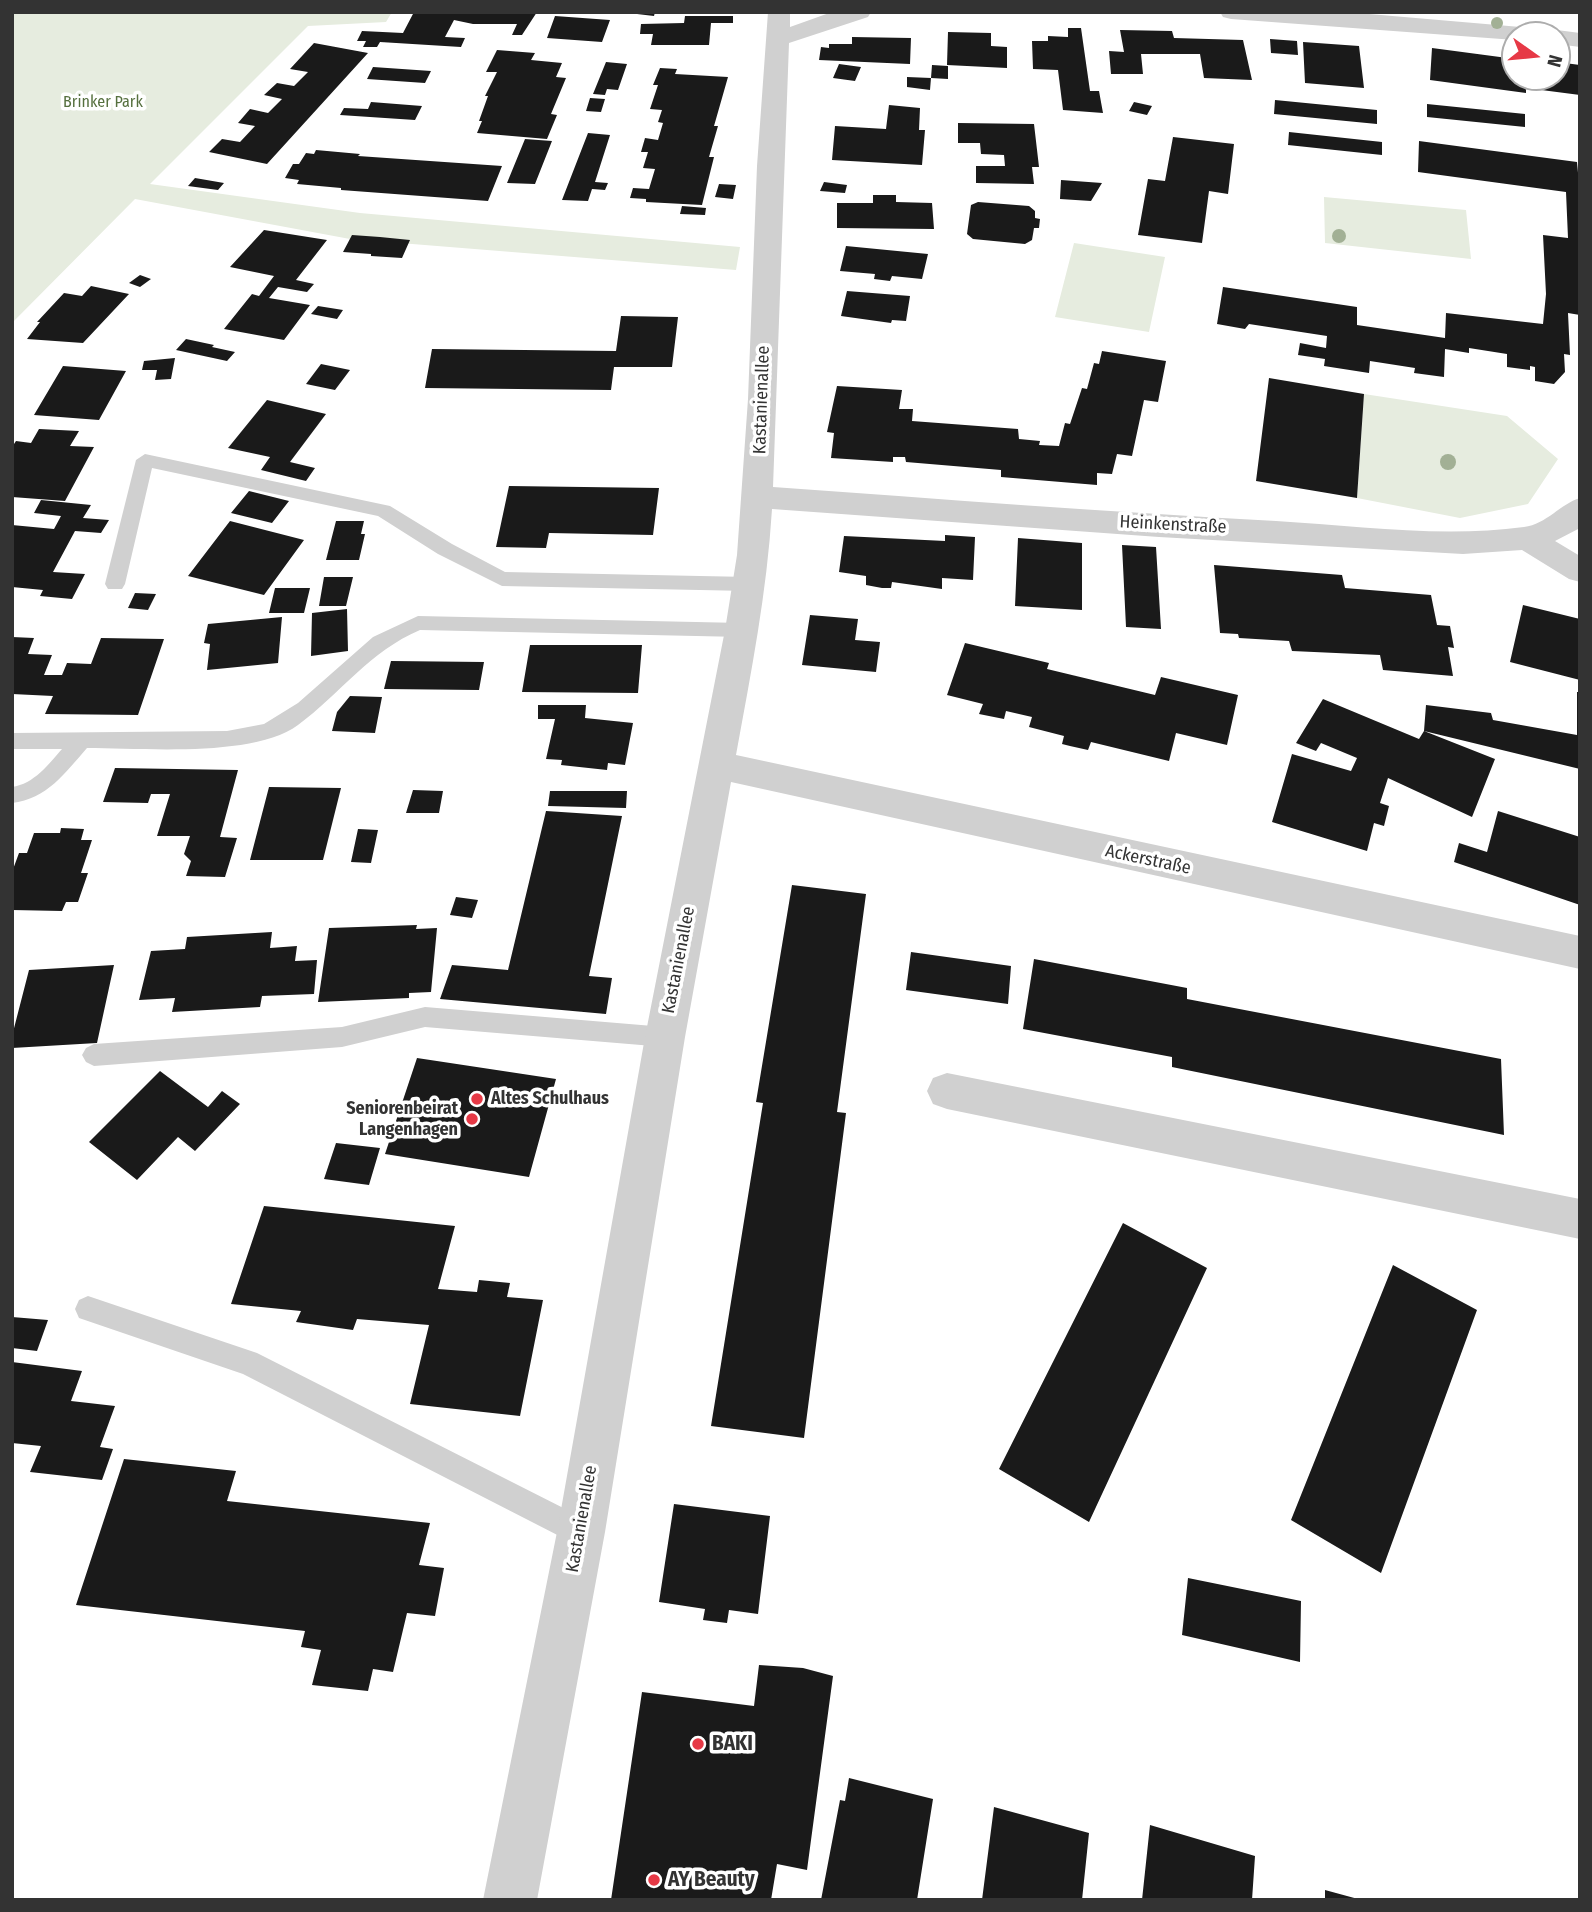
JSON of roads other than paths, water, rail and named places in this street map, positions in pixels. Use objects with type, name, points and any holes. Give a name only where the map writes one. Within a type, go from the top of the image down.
[{"type":"street","name":"Kastanienallee","points":[[510,1900],[581,1532],[665,1037],[742,630],[758,497],[779,12]]},
{"type":"street","points":[[777,39],[860,12]]},
{"type":"street","points":[[1231,12],[1501,32]]},
{"type":"street","name":"Heinkenstraße","points":[[758,497],[1159,526],[1463,543],[1527,538],[1556,529],[1571,520],[1580,509]]},
{"type":"street","points":[[1527,538],[1580,570]]},
{"type":"street","name":"Ackerstraße","points":[[717,765],[1580,953]]},
{"type":"street","points":[[947,1091],[1580,1219]]},
{"type":"lane","points":[[115,584],[145,460],[383,512],[502,579],[748,584]]},
{"type":"lane","points":[[12,741],[227,739],[258,735],[288,722],[377,642],[418,623],[742,630]]},
{"type":"lane","points":[[12,795],[21,796],[37,787],[81,740]]},
{"type":"lane","points":[[94,1055],[342,1037],[425,1017],[665,1037]]},
{"type":"lane","points":[[88,1309],[248,1362],[581,1532]]},
{"type":"place","name":"Altes Schulhaus","points":[[477,1099]]},
{"type":"place","name":"Seniorenbeirat Langenhagen","points":[[472,1119]]},
{"type":"place","name":"BAKI","points":[[698,1744]]},
{"type":"place","name":"AY Beauty","points":[[654,1880]]},
{"type":"park label","name":"Brinker Park","points":[[103,103]]}]
